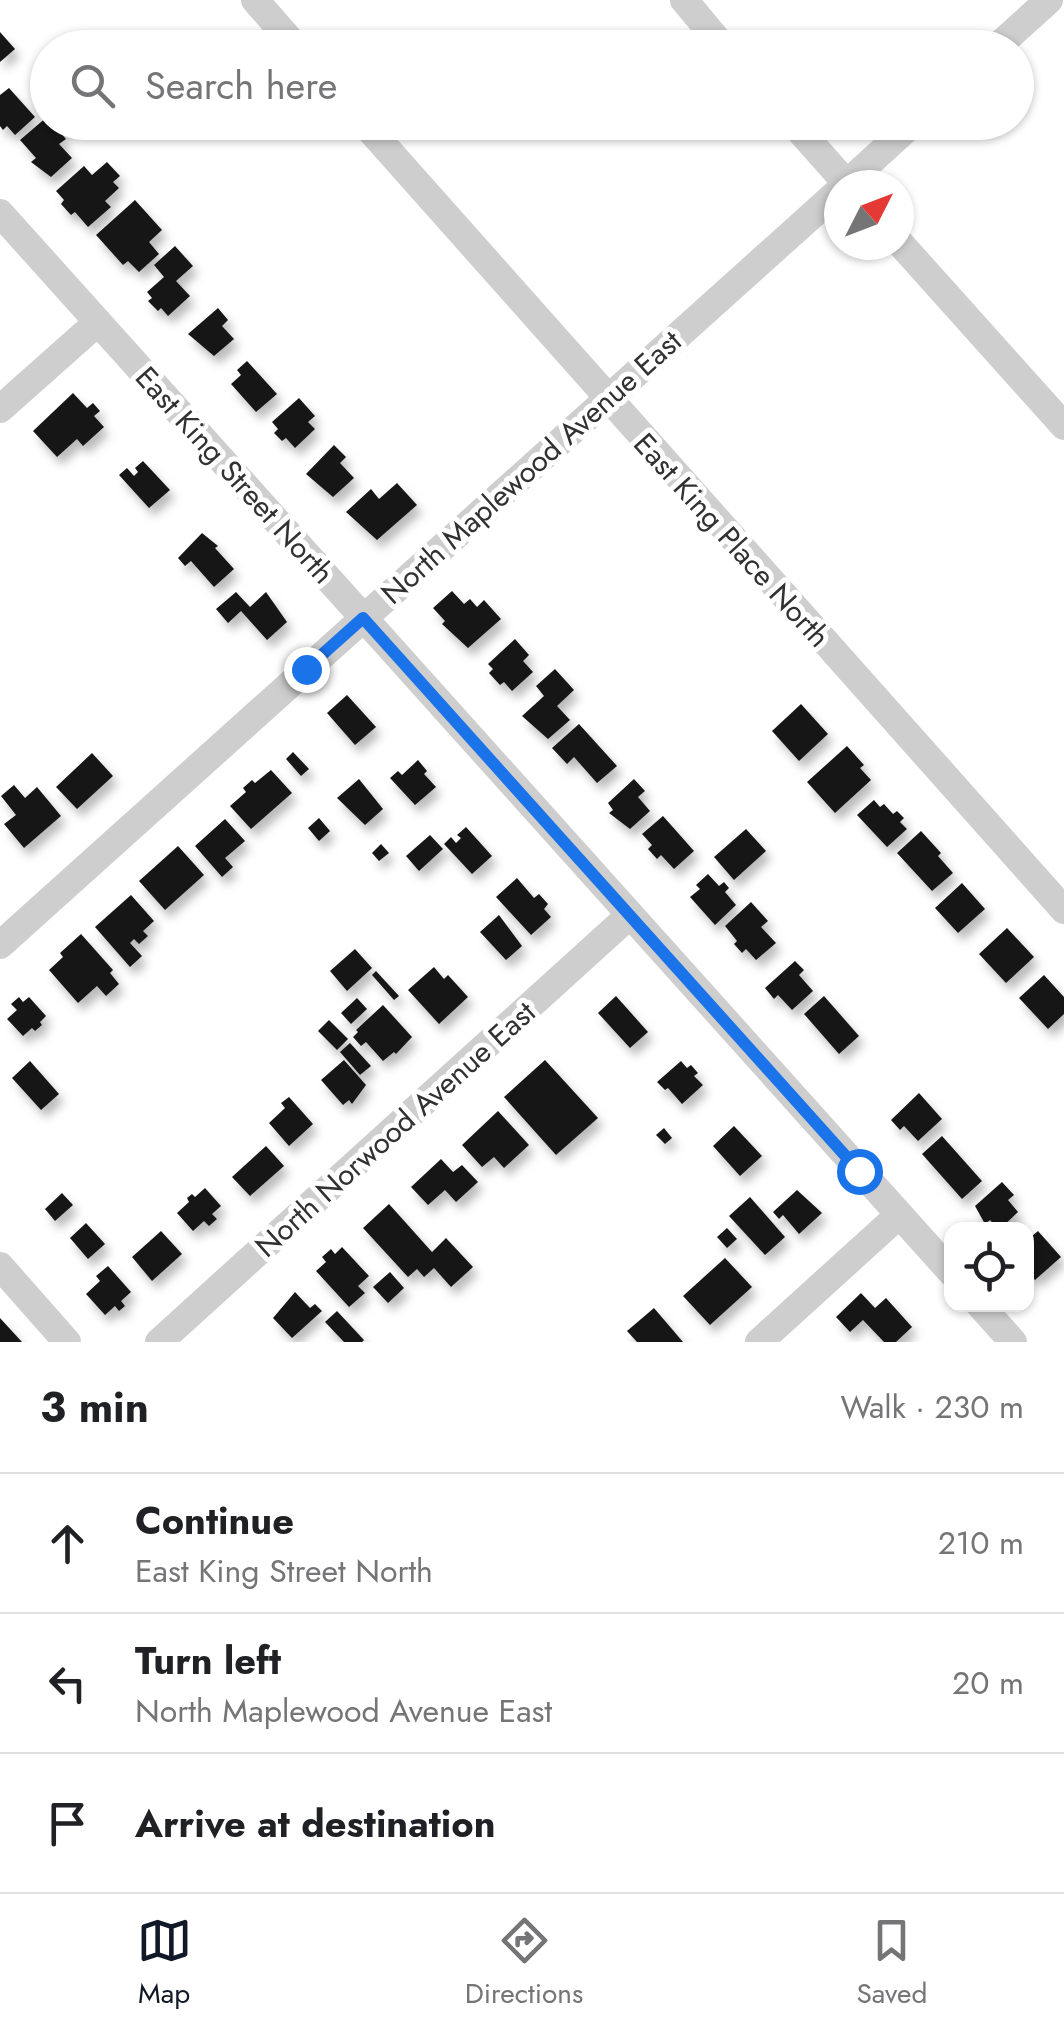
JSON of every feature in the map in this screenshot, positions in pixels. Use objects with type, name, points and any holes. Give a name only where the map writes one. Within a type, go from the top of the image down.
[{"type":"street","points":[[255,0],[281,30]]},
{"type":"street","points":[[684,0],[709,30]]},
{"type":"street","points":[[1016,30],[1048,0]]},
{"type":"street","name":"East King Place North","points":[[379,140],[1064,910]]},
{"type":"street","points":[[807,140],[833,170]]},
{"type":"street","points":[[862,170],[895,140]]},
{"type":"street","name":"North Maplewood Avenue East","points":[[0,945],[824,204]]},
{"type":"street","name":"East King Street North","points":[[0,213],[944,1264]]},
{"type":"street","points":[[914,259],[1064,426]]},
{"type":"street","points":[[0,409],[98,322]]},
{"type":"street","name":"North Norwood Avenue East","points":[[159,1342],[630,915]]},
{"type":"street","points":[[759,1342],[899,1215]]},
{"type":"street","points":[[0,1266],[68,1342]]},
{"type":"street","points":[[986,1312],[1013,1342]]},
{"type":"building","points":[[0,32],[15,49],[0,62]]},
{"type":"building","points":[[9,88],[30,111],[30,122],[15,135],[7,126],[3,130],[0,126],[0,95]]},
{"type":"building","points":[[30,131],[30,140],[65,140],[59,144],[72,158],[51,177],[31,162],[36,158],[20,140]]},
{"type":"building","points":[[107,162],[120,176],[113,182],[119,188],[105,201],[111,207],[88,227],[61,204],[64,200],[56,191],[84,166],[92,175]]},
{"type":"building","points":[[135,200],[162,230],[149,242],[159,254],[139,272],[128,261],[123,265],[96,235]]},
{"type":"building","points":[[175,246],[193,266],[176,281],[190,296],[168,316],[148,301],[152,298],[147,292],[164,277],[154,265]]},
{"type":"building","points":[[218,308],[228,320],[222,326],[234,339],[214,356],[188,334]]},
{"type":"building","points":[[247,361],[277,394],[256,412],[231,384],[241,375],[237,370]]},
{"type":"building","points":[[73,393],[87,408],[93,403],[100,411],[94,416],[104,427],[83,446],[77,439],[57,457],[33,431]]},
{"type":"building","points":[[299,398],[315,416],[308,422],[315,429],[295,448],[274,433],[278,429],[272,422]]},
{"type":"building","points":[[334,445],[346,457],[340,463],[354,478],[333,497],[306,474]]},
{"type":"building","points":[[143,461],[170,490],[149,508],[119,475],[127,468],[134,476],[138,472],[135,468]]},
{"type":"building","points":[[397,483],[417,505],[377,540],[346,512],[371,489],[379,499]]},
{"type":"building","points":[[202,533],[218,546],[215,548],[234,569],[214,587],[191,561],[185,566],[178,558]]},
{"type":"building","points":[[452,591],[464,604],[470,599],[477,607],[484,600],[501,619],[468,648],[442,624],[445,621],[433,608]]},
{"type":"building","points":[[236,592],[250,607],[266,592],[287,622],[267,640],[241,611],[228,623],[216,609]]},
{"type":"building","points":[[515,639],[529,655],[523,661],[533,672],[512,691],[489,673],[493,669],[488,664]]},
{"type":"building","points":[[555,669],[574,690],[557,706],[570,720],[548,739],[522,716],[544,696],[536,686]]},
{"type":"building","points":[[347,695],[376,727],[355,745],[327,713]]},
{"type":"building","points":[[801,704],[828,734],[799,761],[772,731]]},
{"type":"building","points":[[579,724],[617,766],[597,783],[574,757],[567,764],[552,748]]},
{"type":"building","points":[[847,746],[871,780],[835,813],[807,782]]},
{"type":"building","points":[[293,752],[309,769],[301,776],[286,759]]},
{"type":"building","points":[[92,753],[113,776],[77,809],[56,787]]},
{"type":"building","points":[[418,760],[436,787],[415,805],[390,778],[398,771],[402,775]]},
{"type":"building","points":[[271,770],[292,793],[251,829],[230,806],[246,792],[243,788],[252,780],[255,783]]},
{"type":"building","points":[[359,779],[383,809],[365,825],[337,798]]},
{"type":"building","points":[[634,779],[645,791],[638,797],[650,811],[630,829],[609,813],[613,810],[608,803]]},
{"type":"building","points":[[14,785],[25,798],[37,787],[61,816],[24,848],[4,824],[16,815],[1,796]]},
{"type":"building","points":[[874,800],[904,818],[900,822],[907,829],[887,847],[857,815]]},
{"type":"building","points":[[663,816],[694,851],[674,869],[661,855],[657,859],[642,834]]},
{"type":"building","points":[[319,818],[330,831],[319,841],[308,828]]},
{"type":"building","points":[[225,819],[245,841],[225,858],[233,867],[222,877],[195,846]]},
{"type":"building","points":[[466,827],[492,856],[472,874],[444,844],[451,837],[456,843],[461,838],[457,835]]},
{"type":"building","points":[[746,829],[766,851],[734,880],[714,857]]},
{"type":"building","points":[[921,831],[953,873],[932,891],[897,853]]},
{"type":"building","points":[[430,835],[443,849],[419,871],[406,856]]},
{"type":"building","points":[[381,844],[389,853],[379,861],[372,853]]},
{"type":"building","points":[[178,846],[204,875],[165,910],[139,881]]},
{"type":"building","points":[[708,874],[719,886],[724,882],[729,888],[725,892],[736,905],[715,925],[690,897]]},
{"type":"building","points":[[517,878],[534,898],[539,894],[548,904],[544,909],[551,917],[531,935],[496,897]]},
{"type":"building","points":[[962,883],[985,909],[958,933],[935,908]]},
{"type":"building","points":[[131,895],[154,921],[143,931],[148,936],[139,944],[134,939],[130,943],[142,956],[130,967],[95,927]]},
{"type":"building","points":[[751,902],[768,921],[761,927],[776,943],[756,960],[746,949],[742,953],[725,926]]},
{"type":"building","points":[[499,915],[522,946],[506,960],[480,932]]},
{"type":"building","points":[[1007,928],[1034,957],[1006,983],[979,954]]},
{"type":"building","points":[[81,934],[113,970],[110,973],[119,984],[106,996],[97,986],[78,1003],[49,970],[63,957],[60,953]]},
{"type":"building","points":[[355,949],[372,968],[347,991],[330,971]]},
{"type":"building","points":[[795,961],[804,970],[799,975],[813,991],[792,1010],[765,988]]},
{"type":"building","points":[[434,967],[444,979],[448,975],[468,997],[439,1024],[408,990]]},
{"type":"building","points":[[376,971],[399,996],[394,1000],[372,975]]},
{"type":"building","points":[[1044,975],[1064,997],[1064,1014],[1048,1029],[1019,998]]},
{"type":"building","points":[[616,996],[648,1032],[630,1048],[598,1013]]},
{"type":"building","points":[[824,996],[859,1036],[839,1054],[804,1014]]},
{"type":"building","points":[[19,997],[23,1002],[29,997],[46,1016],[40,1022],[42,1025],[23,1036],[7,1019],[17,1010],[11,1004]]},
{"type":"building","points":[[357,998],[367,1009],[351,1024],[341,1013]]},
{"type":"building","points":[[383,1005],[412,1037],[383,1061],[366,1042],[361,1046],[353,1037]]},
{"type":"building","points":[[329,1020],[348,1039],[337,1050],[318,1031]]},
{"type":"building","points":[[350,1043],[371,1066],[360,1075],[340,1052]]},
{"type":"building","points":[[344,1060],[366,1085],[352,1104],[349,1100],[343,1105],[321,1080]]},
{"type":"building","points":[[545,1060],[598,1118],[556,1155],[504,1097]]},
{"type":"building","points":[[30,1061],[59,1094],[41,1110],[12,1078]]},
{"type":"building","points":[[681,1061],[687,1068],[691,1065],[698,1073],[694,1076],[703,1085],[682,1104],[657,1082]]},
{"type":"building","points":[[919,1093],[942,1119],[918,1141],[904,1126],[900,1130],[891,1120]]},
{"type":"building","points":[[289,1097],[313,1124],[289,1146],[269,1123],[285,1108],[281,1103]]},
{"type":"building","points":[[498,1111],[529,1145],[504,1168],[494,1157],[482,1167],[462,1145]]},
{"type":"building","points":[[734,1126],[762,1156],[740,1176],[713,1146]]},
{"type":"building","points":[[664,1128],[672,1138],[665,1144],[656,1135]]},
{"type":"building","points":[[942,1136],[982,1181],[962,1199],[922,1154]]},
{"type":"building","points":[[266,1146],[284,1166],[250,1196],[232,1177]]},
{"type":"building","points":[[441,1159],[453,1172],[462,1165],[478,1182],[456,1202],[445,1190],[428,1205],[411,1187]]},
{"type":"building","points":[[1002,1182],[1014,1195],[1008,1200],[1018,1212],[1007,1222],[984,1222],[975,1206]]},
{"type":"building","points":[[205,1188],[221,1206],[212,1214],[217,1219],[209,1226],[204,1221],[193,1231],[177,1213],[189,1202],[187,1198],[192,1194],[195,1197]]},
{"type":"building","points":[[797,1190],[822,1213],[799,1234],[783,1215],[779,1219],[773,1212]]},
{"type":"building","points":[[62,1193],[73,1205],[55,1221],[45,1209]]},
{"type":"building","points":[[750,1197],[785,1237],[765,1255],[729,1216]]},
{"type":"building","points":[[389,1204],[432,1252],[446,1238],[473,1267],[451,1287],[434,1268],[424,1277],[417,1269],[408,1277],[363,1228]]},
{"type":"building","points":[[86,1223],[105,1244],[88,1259],[70,1238]]},
{"type":"building","points":[[727,1228],[737,1239],[727,1248],[717,1237]]},
{"type":"building","points":[[161,1231],[182,1254],[152,1281],[132,1257]]},
{"type":"building","points":[[1038,1231],[1061,1257],[1035,1280],[1034,1279],[1034,1234]]},
{"type":"building","points":[[342,1247],[369,1276],[358,1286],[365,1293],[349,1307],[316,1271],[326,1262],[322,1257],[331,1249],[335,1254]]},
{"type":"building","points":[[725,1258],[752,1287],[710,1325],[683,1296]]},
{"type":"building","points":[[108,1266],[131,1292],[121,1301],[125,1306],[119,1311],[115,1306],[105,1315],[86,1294],[100,1281],[96,1276]]},
{"type":"building","points":[[390,1272],[404,1288],[388,1303],[373,1287]]},
{"type":"building","points":[[295,1292],[310,1308],[315,1304],[322,1311],[292,1338],[273,1318]]},
{"type":"building","points":[[861,1293],[875,1308],[886,1298],[912,1327],[896,1342],[884,1342],[863,1320],[850,1332],[836,1317]]},
{"type":"building","points":[[654,1308],[683,1342],[637,1342],[627,1331]]},
{"type":"building","points":[[337,1311],[362,1342],[344,1342],[325,1322]]},
{"type":"building","points":[[0,1318],[22,1342],[0,1342]]},
{"type":"route","points":[[306,669],[363,618],[859,1171]]}]
